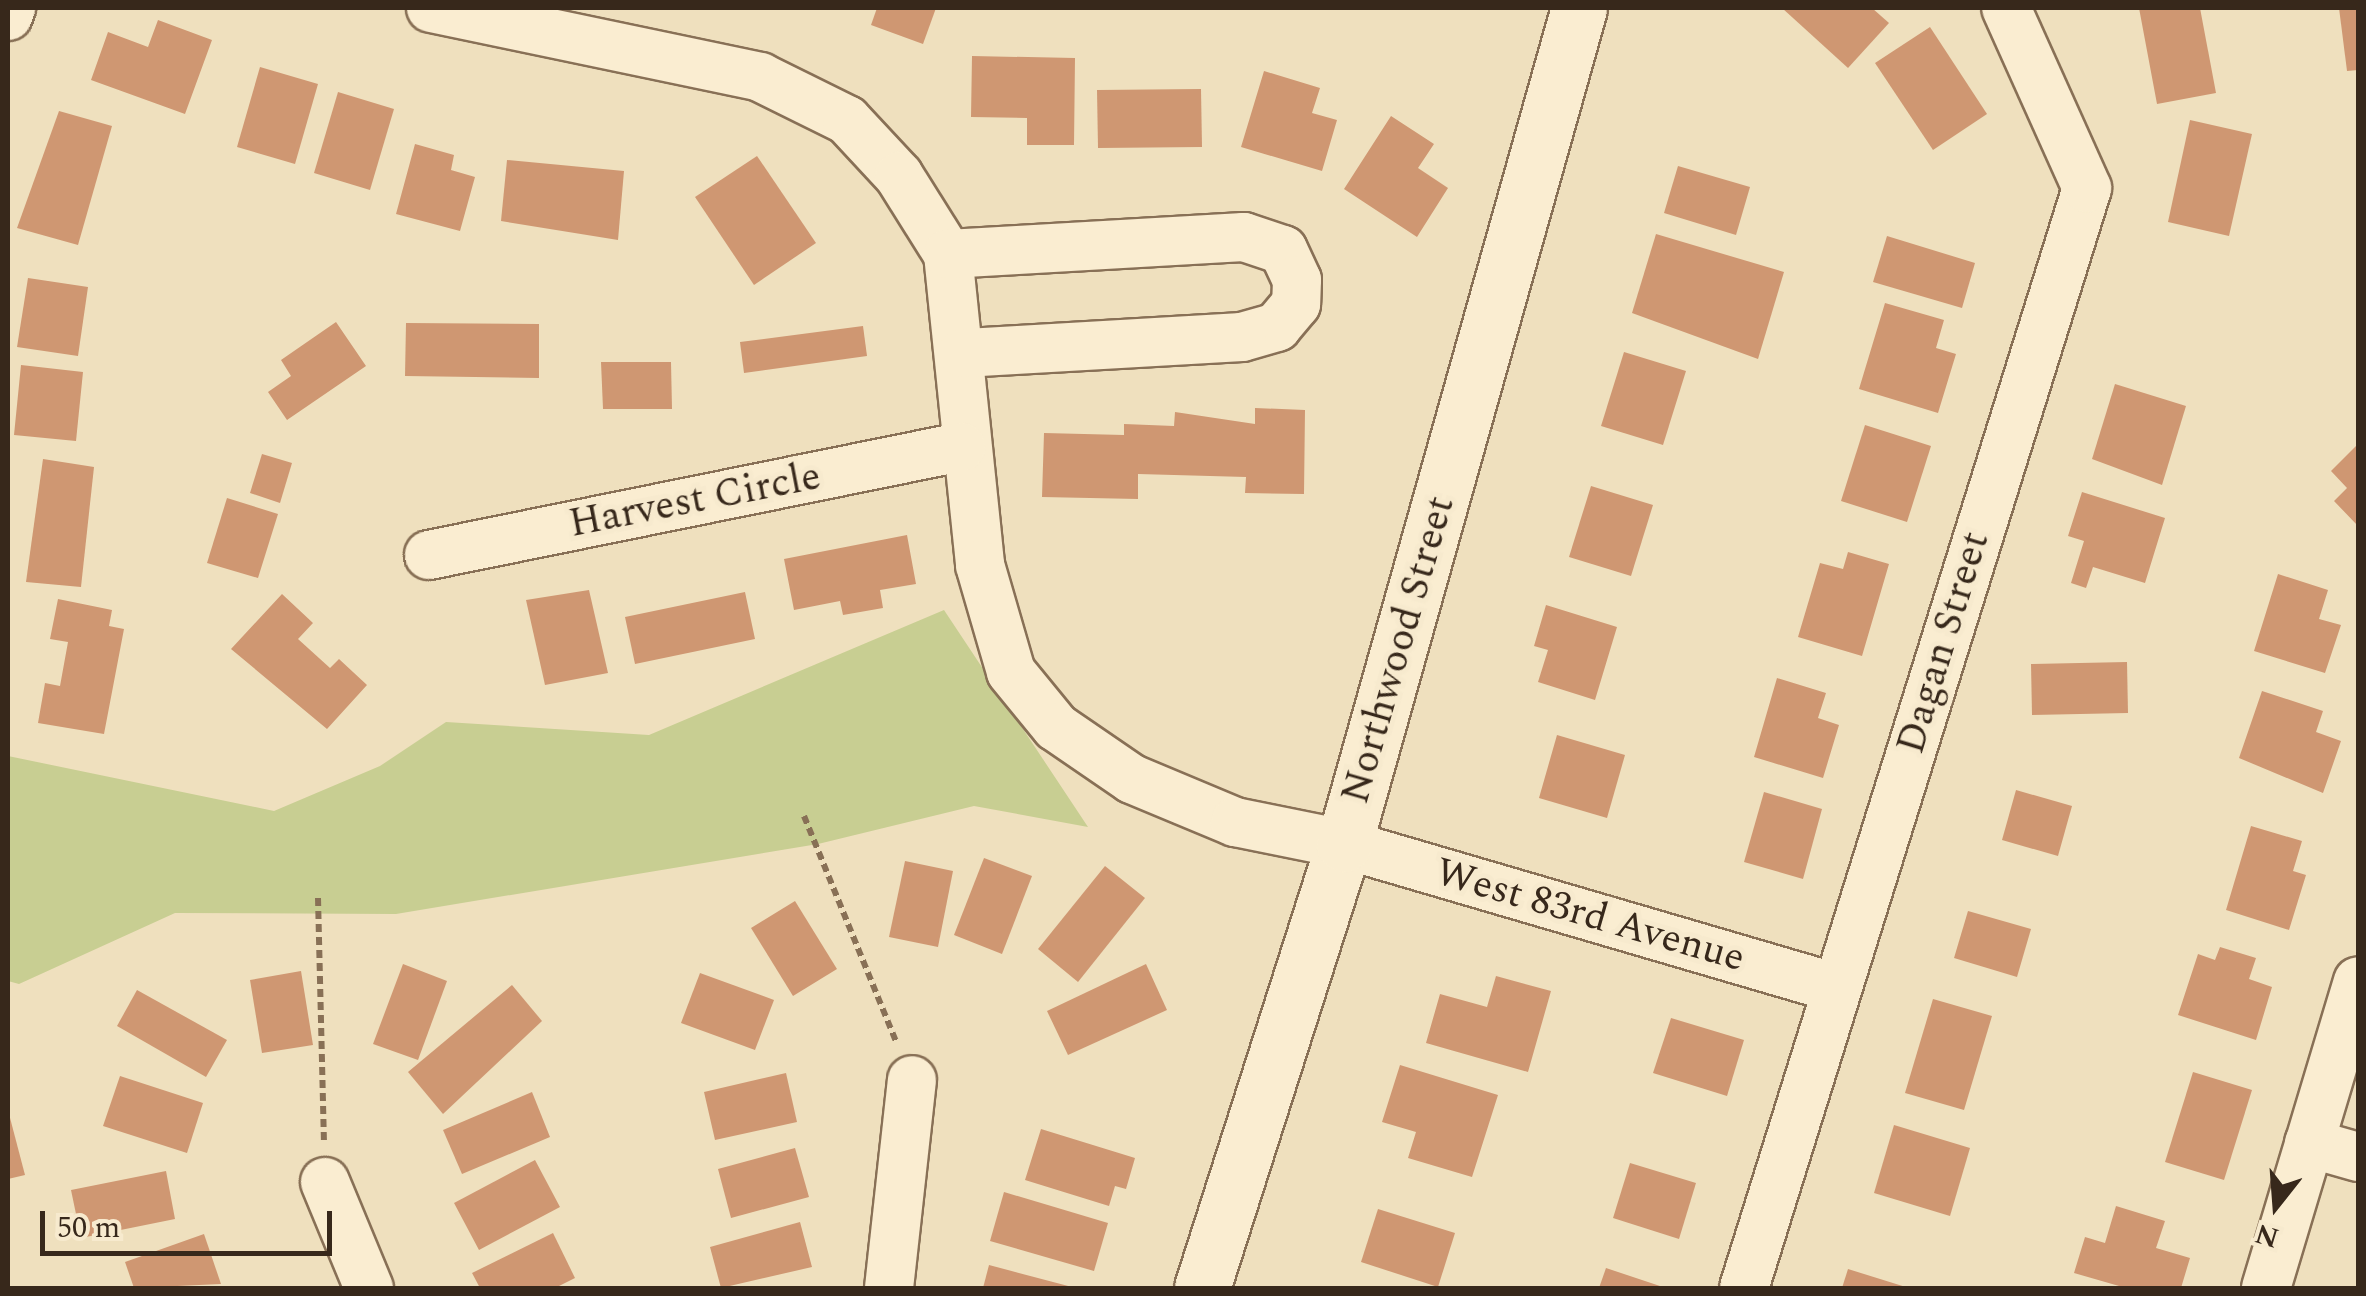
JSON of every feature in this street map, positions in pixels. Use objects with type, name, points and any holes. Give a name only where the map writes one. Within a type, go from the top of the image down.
[{"type":"street","points":[[8,16],[11,8]]},
{"type":"street","points":[[431,8],[479,15],[778,85],[847,120],[899,176],[948,254],[1244,237],[1283,250],[1297,280],[1296,304],[1277,327],[1242,337],[962,353]]},
{"type":"street","name":"Northwood Street","points":[[1202,1288],[1344,844],[1579,8]]},
{"type":"street","name":"Dagan Street","points":[[1744,1288],[2087,188],[2006,8]]},
{"type":"street","name":"West 83rd Avenue","points":[[948,254],[962,353],[962,448],[980,565],[1011,672],[1056,727],[1132,779],[1235,822],[1344,844],[1836,988]]},
{"type":"street","name":"Harvest Circle","points":[[429,555],[962,448]]},
{"type":"street","points":[[2266,1288],[2358,982]]},
{"type":"street","points":[[888,1288],[912,1080]]},
{"type":"street","points":[[2309,1143],[2358,1157]]},
{"type":"street","points":[[325,1182],[369,1288]]},
{"type":"path","points":[[804,816],[912,1080]]},
{"type":"path","points":[[318,898],[325,1182]]},
{"type":"green space","points":[[944,610],[1088,827],[974,806],[818,844],[396,914],[175,913],[19,984],[8,981],[8,756],[274,811],[380,766],[446,722],[649,735]]},
{"type":"building","points":[[877,8],[936,8],[923,44],[871,25]]},
{"type":"building","points":[[1782,8],[1872,8],[1889,23],[1848,68]]},
{"type":"building","points":[[2139,8],[2200,8],[2216,93],[2157,104]]},
{"type":"building","points":[[2339,8],[2358,8],[2358,70],[2347,71]]},
{"type":"building","points":[[158,20],[212,40],[185,114],[91,80],[108,32],[148,47]]},
{"type":"building","points":[[1930,27],[1987,114],[1933,150],[1875,63]]},
{"type":"building","points":[[972,56],[1075,58],[1074,145],[1027,145],[1027,118],[971,117]]},
{"type":"building","points":[[260,67],[318,84],[295,164],[237,147]]},
{"type":"building","points":[[1264,71],[1320,88],[1312,113],[1337,120],[1322,171],[1241,147]]},
{"type":"building","points":[[1201,89],[1202,147],[1098,148],[1097,90]]},
{"type":"building","points":[[338,92],[394,109],[370,190],[314,173]]},
{"type":"building","points":[[59,111],[112,126],[78,245],[17,228]]},
{"type":"building","points":[[1391,116],[1434,144],[1418,168],[1448,188],[1417,237],[1344,189]]},
{"type":"building","points":[[2190,120],[2252,134],[2229,236],[2168,222]]},
{"type":"building","points":[[415,144],[454,155],[451,170],[475,177],[460,231],[396,214]]},
{"type":"building","points":[[757,156],[816,243],[754,285],[695,197]]},
{"type":"building","points":[[507,160],[624,171],[618,240],[501,221]]},
{"type":"building","points":[[1678,166],[1750,187],[1736,235],[1664,213]]},
{"type":"building","points":[[1656,234],[1784,272],[1758,359],[1632,313]]},
{"type":"building","points":[[1887,236],[1975,263],[1962,308],[1873,282]]},
{"type":"building","points":[[28,278],[88,287],[78,356],[17,347]]},
{"type":"building","points":[[1885,303],[1944,320],[1936,348],[1956,354],[1938,413],[1859,389]]},
{"type":"building","points":[[336,322],[366,366],[287,420],[268,392],[291,376],[281,360]]},
{"type":"building","points":[[406,323],[539,324],[539,378],[405,376]]},
{"type":"building","points":[[863,326],[867,356],[744,373],[740,342]]},
{"type":"building","points":[[1624,352],[1686,371],[1663,445],[1601,426]]},
{"type":"building","points":[[601,362],[671,362],[672,409],[603,409]]},
{"type":"building","points":[[21,365],[83,372],[76,441],[14,435]]},
{"type":"building","points":[[2115,384],[2186,406],[2162,485],[2092,459]]},
{"type":"building","points":[[1255,408],[1305,410],[1304,494],[1245,493],[1246,477],[1138,474],[1138,499],[1042,497],[1044,433],[1124,435],[1124,424],[1174,426],[1175,412],[1255,424]]},
{"type":"building","points":[[1865,425],[1931,446],[1907,522],[1841,501]]},
{"type":"building","points":[[2358,444],[2358,526],[2334,501],[2347,488],[2331,471]]},
{"type":"building","points":[[262,454],[292,463],[280,503],[250,493]]},
{"type":"building","points":[[43,459],[94,467],[81,587],[26,582]]},
{"type":"building","points":[[1591,486],[1653,505],[1631,576],[1569,557]]},
{"type":"building","points":[[2082,492],[2165,518],[2145,583],[2093,567],[2086,588],[2071,583],[2084,541],[2068,536]]},
{"type":"building","points":[[227,498],[278,514],[258,578],[207,563]]},
{"type":"building","points":[[907,535],[916,584],[880,590],[883,608],[843,615],[840,601],[794,610],[784,559]]},
{"type":"building","points":[[1848,552],[1889,564],[1862,656],[1798,637],[1820,563],[1843,569]]},
{"type":"building","points":[[2278,574],[2328,590],[2319,619],[2341,625],[2325,673],[2254,651]]},
{"type":"building","points":[[589,590],[608,673],[545,685],[526,600]]},
{"type":"building","points":[[745,592],[755,639],[635,664],[625,617]]},
{"type":"building","points":[[282,594],[313,623],[298,639],[330,668],[339,659],[367,685],[327,729],[231,649]]},
{"type":"building","points":[[58,599],[112,610],[109,626],[124,629],[104,734],[38,723],[45,683],[60,686],[68,642],[50,639]]},
{"type":"building","points":[[1546,605],[1617,627],[1595,700],[1538,682],[1548,650],[1534,646]]},
{"type":"building","points":[[2127,662],[2128,713],[2032,715],[2031,664]]},
{"type":"building","points":[[1777,678],[1826,693],[1818,718],[1839,725],[1823,778],[1754,757]]},
{"type":"building","points":[[2262,691],[2323,711],[2316,732],[2341,741],[2323,793],[2239,758]]},
{"type":"building","points":[[1557,735],[1625,755],[1607,818],[1539,798]]},
{"type":"building","points":[[2016,790],[2072,806],[2058,856],[2002,840]]},
{"type":"building","points":[[1764,792],[1822,809],[1803,879],[1744,862]]},
{"type":"building","points":[[2251,826],[2302,841],[2293,871],[2306,875],[2289,930],[2226,910]]},
{"type":"building","points":[[984,858],[1032,876],[1002,954],[954,935]]},
{"type":"building","points":[[905,861],[953,871],[938,947],[889,937]]},
{"type":"building","points":[[1105,866],[1145,898],[1078,982],[1038,949]]},
{"type":"building","points":[[795,901],[837,969],[793,996],[751,928]]},
{"type":"building","points":[[1968,911],[2031,929],[2017,977],[1954,958]]},
{"type":"building","points":[[2220,947],[2256,958],[2249,979],[2272,987],[2256,1040],[2178,1015],[2198,954],[2215,960]]},
{"type":"building","points":[[403,964],[447,981],[418,1060],[373,1044]]},
{"type":"building","points":[[1146,964],[1167,1010],[1068,1055],[1047,1011]]},
{"type":"building","points":[[301,971],[313,1045],[262,1053],[250,980]]},
{"type":"building","points":[[700,973],[774,1000],[755,1050],[681,1023]]},
{"type":"building","points":[[1496,976],[1551,991],[1528,1072],[1426,1043],[1440,994],[1487,1007]]},
{"type":"building","points":[[512,985],[542,1021],[443,1114],[408,1072]]},
{"type":"building","points":[[137,990],[227,1040],[206,1077],[117,1026]]},
{"type":"building","points":[[1933,999],[1992,1016],[1964,1110],[1905,1093]]},
{"type":"building","points":[[1671,1018],[1744,1040],[1727,1096],[1653,1073]]},
{"type":"building","points":[[1400,1065],[1498,1095],[1472,1177],[1408,1158],[1416,1132],[1382,1122]]},
{"type":"building","points":[[2193,1072],[2252,1090],[2224,1180],[2165,1162]]},
{"type":"building","points":[[786,1073],[797,1122],[715,1140],[704,1092]]},
{"type":"building","points":[[120,1076],[203,1103],[187,1153],[103,1126]]},
{"type":"building","points":[[532,1092],[550,1137],[462,1174],[443,1130]]},
{"type":"building","points":[[8,1115],[25,1175],[8,1179]]},
{"type":"building","points":[[1894,1125],[1970,1148],[1950,1216],[1874,1193]]},
{"type":"building","points":[[1041,1129],[1135,1158],[1126,1189],[1115,1186],[1109,1206],[1025,1180]]},
{"type":"building","points":[[795,1148],[809,1197],[731,1218],[718,1169]]},
{"type":"building","points":[[535,1160],[560,1207],[479,1250],[454,1203]]},
{"type":"building","points":[[1630,1163],[1696,1183],[1679,1239],[1613,1218]]},
{"type":"building","points":[[166,1171],[175,1219],[81,1238],[71,1190]]},
{"type":"building","points":[[1004,1192],[1108,1223],[1094,1271],[990,1241]]},
{"type":"building","points":[[2116,1206],[2165,1221],[2156,1248],[2190,1258],[2181,1288],[2126,1288],[2074,1273],[2085,1237],[2105,1243]]},
{"type":"building","points":[[1378,1209],[1455,1233],[1438,1287],[1361,1262]]},
{"type":"building","points":[[800,1222],[812,1267],[721,1288],[710,1247]]},
{"type":"building","points":[[553,1233],[575,1278],[555,1288],[480,1288],[472,1273]]},
{"type":"building","points":[[204,1234],[221,1284],[134,1288],[125,1262]]},
{"type":"building","points":[[989,1265],[1072,1287],[1072,1288],[983,1288]]},
{"type":"building","points":[[1606,1268],[1666,1288],[1599,1288]]},
{"type":"building","points":[[1848,1269],[1909,1288],[1842,1288]]}]
